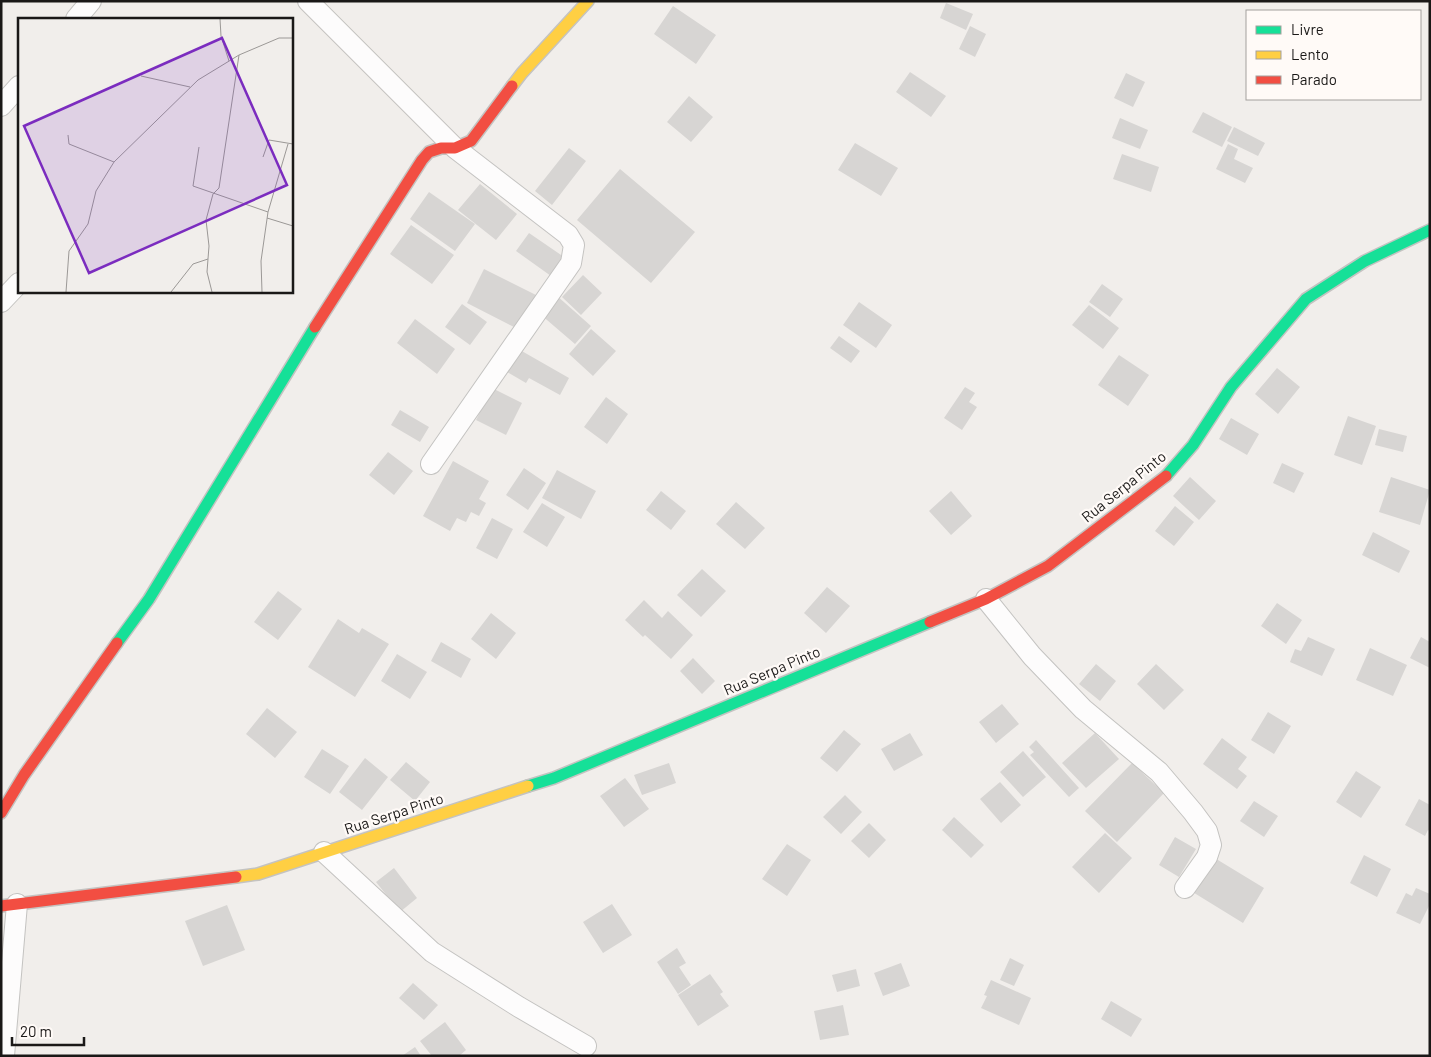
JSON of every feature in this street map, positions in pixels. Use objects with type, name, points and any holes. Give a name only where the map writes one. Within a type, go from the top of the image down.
[{"type":"street","points":[[77,18],[92,1]]},
{"type":"street","points":[[308,1],[455,148],[568,235],[574,245],[571,263],[431,464]]},
{"type":"street","points":[[1,813],[24,775],[149,599],[284,376],[422,160],[430,152],[441,148],[455,148],[471,140],[522,73],[588,1]]},
{"type":"street","points":[[1,106],[18,87]]},
{"type":"street","name":"Rua Serpa Pinto","points":[[9,905],[258,874],[554,778],[986,599],[1048,566],[1169,474],[1193,445],[1231,387],[1306,299],[1365,261],[1430,230]]},
{"type":"street","points":[[1,302],[18,285]]},
{"type":"street","points":[[986,599],[1032,656],[1083,709],[1159,772],[1207,831],[1211,845],[1207,857],[1185,888]]},
{"type":"street","points":[[324,852],[432,952],[519,1007],[586,1046]]},
{"type":"street","points":[[4,1056],[9,905]]},
{"type":"building","points":[[946,3],[973,14],[966,30],[940,18]]},
{"type":"building","points":[[673,6],[716,35],[696,64],[654,34]]},
{"type":"building","points":[[970,26],[986,34],[975,57],[959,49]]},
{"type":"building","points":[[910,72],[946,96],[931,117],[896,92]]},
{"type":"building","points":[[1126,73],[1145,82],[1133,107],[1114,98]]},
{"type":"building","points":[[689,96],[713,117],[691,142],[667,122]]},
{"type":"building","points":[[1203,112],[1232,127],[1222,147],[1192,132]]},
{"type":"building","points":[[1120,118],[1148,130],[1140,149],[1112,138]]},
{"type":"building","points":[[1234,127],[1265,143],[1258,156],[1227,141]]},
{"type":"building","points":[[855,143],[898,168],[881,196],[838,170]]},
{"type":"building","points":[[1228,144],[1238,149],[1234,159],[1253,168],[1245,183],[1216,169]]},
{"type":"building","points":[[569,148],[586,161],[552,205],[535,191]]},
{"type":"building","points":[[1122,154],[1159,167],[1151,192],[1113,179]]},
{"type":"building","points":[[620,169],[695,232],[651,283],[577,220]]},
{"type":"building","points":[[480,184],[517,214],[496,240],[458,210]]},
{"type":"building","points":[[429,192],[475,224],[455,251],[410,219]]},
{"type":"building","points":[[411,225],[454,255],[432,284],[390,254]]},
{"type":"building","points":[[529,233],[564,257],[551,276],[516,251]]},
{"type":"building","points":[[484,269],[536,295],[518,329],[467,303]]},
{"type":"building","points":[[583,275],[602,293],[581,315],[562,297]]},
{"type":"building","points":[[1102,284],[1123,299],[1110,317],[1089,302]]},
{"type":"building","points":[[556,295],[591,326],[575,344],[540,314]]},
{"type":"building","points":[[859,302],[892,325],[876,348],[843,325]]},
{"type":"building","points":[[462,304],[487,322],[470,345],[445,327]]},
{"type":"building","points":[[1089,305],[1119,328],[1103,349],[1072,325]]},
{"type":"building","points":[[415,319],[455,349],[437,374],[397,343]]},
{"type":"building","points":[[591,329],[616,351],[593,376],[569,354]]},
{"type":"building","points":[[839,336],[860,351],[851,363],[830,348]]},
{"type":"building","points":[[520,350],[569,378],[560,395],[529,378],[526,383],[507,372]]},
{"type":"building","points":[[1119,355],[1149,375],[1128,406],[1098,385]]},
{"type":"building","points":[[1277,368],[1300,387],[1278,414],[1255,394]]},
{"type":"building","points":[[965,387],[975,393],[969,402],[977,407],[962,430],[944,418]]},
{"type":"building","points":[[492,388],[522,403],[506,435],[476,420]]},
{"type":"building","points":[[606,397],[628,414],[607,444],[584,427]]},
{"type":"building","points":[[400,410],[429,427],[420,442],[391,425]]},
{"type":"building","points":[[1348,416],[1376,426],[1362,465],[1334,455]]},
{"type":"building","points":[[1231,418],[1259,434],[1247,455],[1219,439]]},
{"type":"building","points":[[1379,429],[1407,436],[1403,452],[1375,445]]},
{"type":"building","points":[[388,452],[413,471],[394,495],[369,475]]},
{"type":"building","points":[[453,461],[489,481],[479,499],[486,503],[479,516],[471,512],[466,522],[457,518],[450,531],[423,516]]},
{"type":"building","points":[[1282,463],[1304,473],[1294,493],[1273,483]]},
{"type":"building","points":[[524,468],[546,483],[528,510],[506,495]]},
{"type":"building","points":[[557,470],[596,491],[581,519],[542,498]]},
{"type":"building","points":[[1190,477],[1216,501],[1199,520],[1173,496]]},
{"type":"building","points":[[1391,477],[1430,490],[1420,525],[1379,512]]},
{"type":"building","points":[[661,491],[686,511],[671,530],[646,510]]},
{"type":"building","points":[[951,491],[972,516],[951,535],[929,511]]},
{"type":"building","points":[[736,502],[765,528],[745,549],[716,524]]},
{"type":"building","points":[[542,503],[565,517],[547,547],[523,532]]},
{"type":"building","points":[[1175,506],[1194,522],[1174,546],[1155,531]]},
{"type":"building","points":[[492,518],[513,529],[497,559],[476,548]]},
{"type":"building","points":[[1373,532],[1410,551],[1399,573],[1362,555]]},
{"type":"building","points":[[702,569],[726,591],[701,617],[677,595]]},
{"type":"building","points":[[827,587],[850,606],[826,633],[804,613]]},
{"type":"building","points":[[278,591],[302,609],[278,640],[254,622]]},
{"type":"building","points":[[644,600],[662,618],[668,611],[693,635],[671,659],[625,620]]},
{"type":"building","points":[[1277,603],[1302,620],[1286,644],[1261,626]]},
{"type":"building","points":[[491,613],[516,633],[496,659],[471,639]]},
{"type":"building","points":[[338,619],[359,633],[362,628],[389,644],[355,697],[308,667]]},
{"type":"building","points":[[1308,637],[1335,649],[1322,676],[1290,662],[1295,649],[1301,651]]},
{"type":"building","points":[[1421,637],[1430,642],[1430,668],[1410,658]]},
{"type":"building","points":[[441,642],[471,659],[461,678],[431,661]]},
{"type":"building","points":[[1370,648],[1407,665],[1393,696],[1356,680]]},
{"type":"building","points":[[397,654],[427,672],[410,699],[381,681]]},
{"type":"building","points":[[693,658],[715,681],[702,694],[680,671]]},
{"type":"building","points":[[1096,664],[1116,681],[1100,701],[1079,684]]},
{"type":"building","points":[[1156,664],[1184,690],[1164,710],[1137,684]]},
{"type":"building","points":[[1002,704],[1019,724],[996,743],[979,722]]},
{"type":"building","points":[[267,708],[297,732],[275,758],[246,734]]},
{"type":"building","points":[[1268,712],[1291,726],[1274,754],[1251,740]]},
{"type":"building","points":[[844,730],[861,744],[837,772],[820,758]]},
{"type":"building","points":[[910,733],[923,755],[894,771],[881,749]]},
{"type":"building","points":[[1095,733],[1119,759],[1086,788],[1062,763]]},
{"type":"building","points":[[1222,738],[1247,757],[1238,769],[1247,776],[1237,789],[1203,764]]},
{"type":"building","points":[[1036,740],[1079,788],[1069,797],[1030,755],[1034,752],[1029,747]]},
{"type":"building","points":[[322,749],[349,766],[330,794],[304,777]]},
{"type":"building","points":[[1023,751],[1046,777],[1023,797],[1000,772]]},
{"type":"building","points":[[365,758],[388,777],[362,810],[339,792]]},
{"type":"building","points":[[406,762],[430,782],[415,801],[390,780]]},
{"type":"building","points":[[669,763],[676,783],[642,795],[634,775]]},
{"type":"building","points":[[1132,763],[1164,793],[1117,842],[1085,811]]},
{"type":"building","points":[[1356,771],[1381,787],[1361,818],[1336,802]]},
{"type":"building","points":[[625,778],[649,809],[624,827],[600,796]]},
{"type":"building","points":[[1000,782],[1021,805],[1001,823],[980,799]]},
{"type":"building","points":[[845,795],[862,812],[841,834],[823,817]]},
{"type":"building","points":[[1419,799],[1430,805],[1430,831],[1428,830],[1425,836],[1405,825]]},
{"type":"building","points":[[1254,801],[1278,816],[1264,837],[1240,821]]},
{"type":"building","points":[[954,817],[984,845],[971,858],[942,830]]},
{"type":"building","points":[[869,823],[886,840],[869,858],[851,841]]},
{"type":"building","points":[[1105,833],[1132,858],[1099,893],[1072,867]]},
{"type":"building","points":[[1175,837],[1196,849],[1179,877],[1159,865]]},
{"type":"building","points":[[787,844],[811,860],[787,896],[762,879]]},
{"type":"building","points":[[1364,855],[1391,869],[1377,897],[1350,883]]},
{"type":"building","points":[[1213,857],[1264,888],[1243,923],[1191,891]]},
{"type":"building","points":[[394,868],[417,898],[400,912],[376,882]]},
{"type":"building","points":[[1416,888],[1430,894],[1430,904],[1420,924],[1396,913],[1406,893],[1412,896]]},
{"type":"building","points":[[612,904],[632,935],[603,953],[583,922]]},
{"type":"building","points":[[227,905],[245,950],[203,966],[185,921]]},
{"type":"building","points":[[677,948],[686,963],[679,967],[691,985],[678,994],[657,962]]},
{"type":"building","points":[[1010,958],[1024,965],[1014,986],[1000,980]]},
{"type":"building","points":[[901,963],[910,986],[883,996],[874,973]]},
{"type":"building","points":[[856,969],[860,986],[837,992],[832,975]]},
{"type":"building","points":[[710,974],[723,992],[720,994],[729,1006],[698,1026],[678,995]]},
{"type":"building","points":[[991,980],[1031,998],[1019,1025],[981,1008],[987,996],[984,995]]},
{"type":"building","points":[[413,983],[438,1005],[424,1020],[399,998]]},
{"type":"building","points":[[1111,1001],[1142,1019],[1131,1037],[1101,1019]]},
{"type":"building","points":[[843,1005],[849,1035],[820,1040],[814,1011]]},
{"type":"building","points":[[445,1022],[466,1050],[459,1056],[432,1056],[420,1041]]},
{"type":"building","points":[[415,1047],[421,1056],[402,1056]]},
{"type":"traffic: fast","points":[[1166,476],[1193,445],[1231,387],[1306,299],[1365,261],[1430,230]]},
{"type":"traffic: fast","points":[[117,643],[149,599],[315,327]]},
{"type":"traffic: fast","points":[[528,786],[554,778],[930,622]]},
{"type":"traffic: slow","points":[[512,86],[588,1]]},
{"type":"traffic: slow","points":[[236,877],[258,874],[528,786]]},
{"type":"traffic: jam","points":[[315,327],[422,160],[429,152],[441,148],[455,148],[471,141],[512,86]]},
{"type":"traffic: jam","points":[[930,622],[986,599],[1048,566],[1166,476]]},
{"type":"traffic: jam","points":[[1,813],[24,775],[117,643]]},
{"type":"traffic: jam","points":[[1,906],[236,877]]}]
